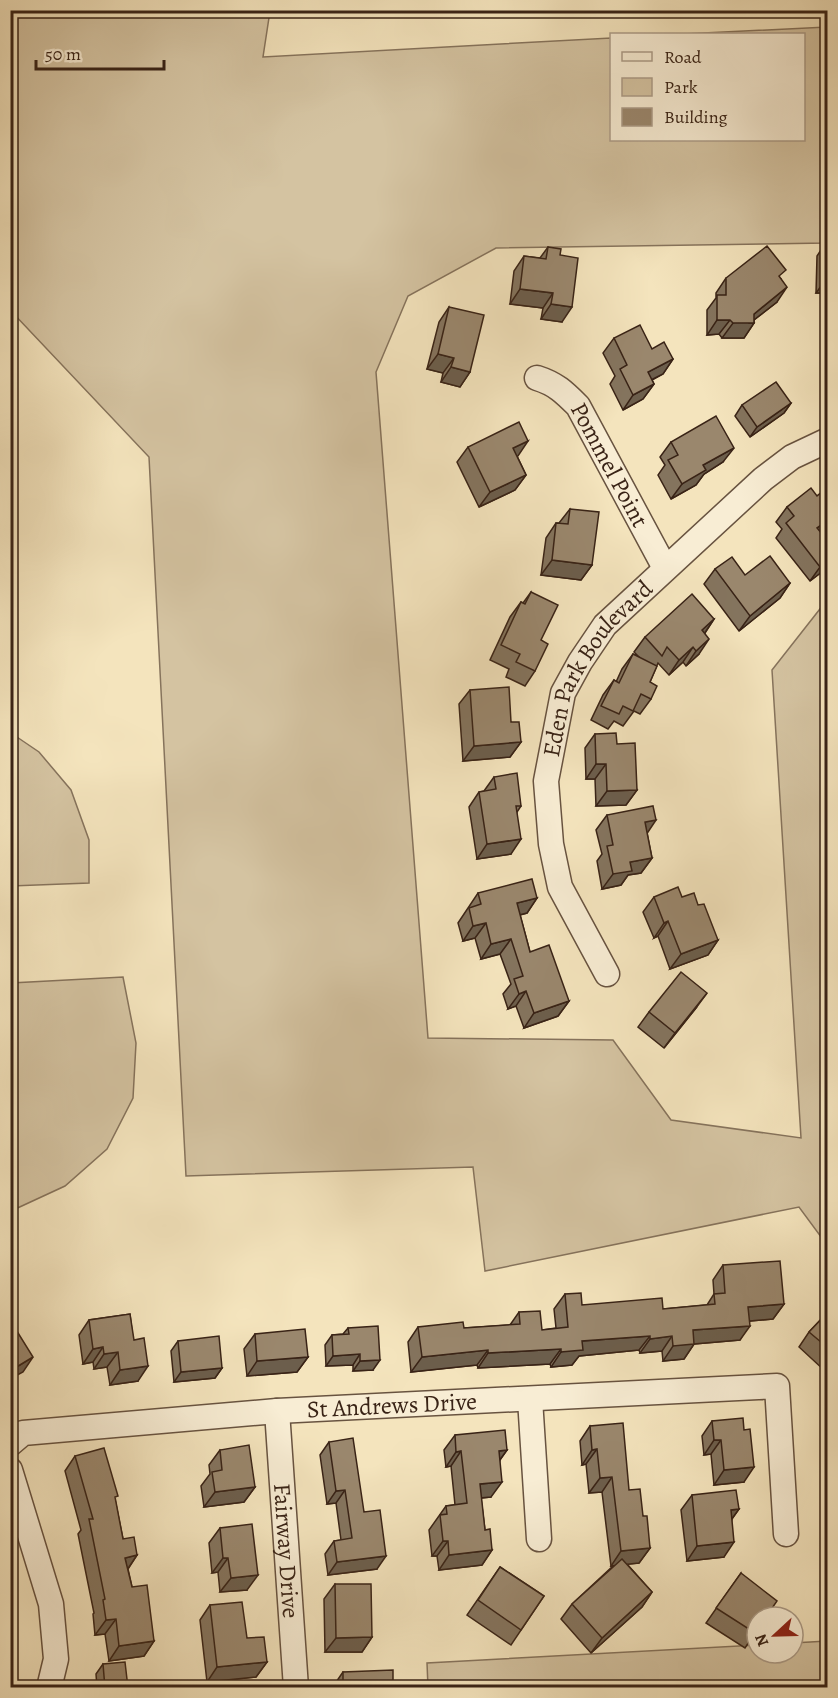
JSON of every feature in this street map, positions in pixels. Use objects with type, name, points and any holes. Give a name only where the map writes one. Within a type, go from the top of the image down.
[{"type":"street","name":"Pommel Point","points":[[537,378],[552,383],[578,406],[665,568]]},
{"type":"street","name":"Eden Park Boulevard","points":[[607,974],[560,887],[550,844],[546,781],[562,693],[605,625],[763,479],[792,458],[828,440]]},
{"type":"street","name":"St Andrews Drive","points":[[10,1444],[23,1433],[277,1411],[777,1386],[786,1534]]},
{"type":"street","points":[[530,1399],[539,1539]]},
{"type":"street","name":"Fairway Drive","points":[[277,1411],[296,1688]]},
{"type":"street","points":[[10,1470],[51,1604],[56,1659],[49,1688]]},
{"type":"green space","points":[[11,11],[270,11],[263,57],[610,38],[610,141],[805,141],[805,33],[704,33],[827,27],[827,243],[496,248],[408,296],[376,372],[428,1038],[613,1040],[671,1120],[801,1138],[772,670],[827,600],[827,1245],[799,1207],[485,1271],[473,1167],[186,1176],[149,457],[11,311]]},
{"type":"green space","points":[[11,733],[39,752],[71,790],[89,840],[89,883],[11,886]]},
{"type":"green space","points":[[123,977],[136,1043],[133,1098],[107,1149],[65,1186],[11,1211],[11,983]]},
{"type":"green space","points":[[827,1641],[827,1687],[428,1687],[427,1663],[745,1646],[745,1665],[805,1665],[805,1642]]},
{"type":"building","points":[[828,241],[828,278],[827,278]]},
{"type":"building","points":[[767,246],[786,270],[779,276],[787,287],[754,314],[754,323],[717,320],[717,295],[726,295],[726,278]]},
{"type":"building","points":[[548,247],[561,249],[560,255],[578,258],[572,307],[551,304],[553,293],[520,289],[524,256],[546,259]]},
{"type":"building","points":[[449,307],[484,315],[470,372],[451,367],[454,358],[438,354]]},
{"type":"building","points":[[640,325],[652,349],[664,342],[673,359],[648,372],[654,384],[633,395],[620,369],[627,365],[614,338]]},
{"type":"building","points":[[776,382],[791,403],[757,427],[742,405]]},
{"type":"building","points":[[716,416],[734,448],[703,465],[706,470],[682,484],[668,460],[678,455],[671,442]]},
{"type":"building","points":[[519,422],[528,441],[513,448],[526,475],[490,492],[468,447]]},
{"type":"building","points":[[828,487],[828,520],[817,528],[828,541],[828,561],[820,567],[786,523],[794,516],[787,507],[811,488],[817,496]]},
{"type":"building","points":[[570,509],[599,512],[592,565],[552,560],[556,523],[568,524]]},
{"type":"building","points":[[770,556],[790,583],[750,616],[715,569],[732,557],[745,575]]},
{"type":"building","points":[[531,592],[558,605],[541,640],[548,644],[535,671],[516,662],[520,654],[501,645],[521,602],[525,604]]},
{"type":"building","points":[[692,594],[714,619],[702,630],[709,639],[696,651],[693,647],[679,660],[667,647],[662,656],[645,637]]},
{"type":"building","points":[[633,654],[657,666],[650,682],[657,686],[651,699],[641,694],[633,711],[623,706],[619,714],[601,706],[614,680],[619,683]]},
{"type":"building","points":[[509,687],[511,722],[519,722],[521,742],[474,746],[470,690]]},
{"type":"building","points":[[616,733],[617,744],[635,743],[637,790],[607,791],[606,764],[596,764],[595,734]]},
{"type":"building","points":[[517,773],[521,806],[516,806],[521,839],[487,844],[479,792],[496,789],[494,777]]},
{"type":"building","points":[[653,806],[656,820],[645,822],[652,858],[630,862],[632,871],[613,874],[607,846],[613,845],[607,815]]},
{"type":"building","points":[[532,879],[537,898],[517,903],[530,952],[549,945],[569,1001],[534,1013],[526,991],[519,994],[514,979],[523,976],[511,939],[491,944],[486,923],[473,926],[469,908],[481,904],[478,893]]},
{"type":"building","points":[[678,887],[682,897],[694,893],[698,905],[704,904],[718,940],[681,954],[668,921],[664,923],[654,897]]},
{"type":"building","points":[[681,972],[707,993],[675,1033],[649,1012]]},
{"type":"building","points":[[780,1261],[784,1304],[748,1307],[750,1326],[693,1330],[694,1344],[673,1346],[672,1336],[650,1339],[650,1336],[582,1341],[583,1350],[488,1353],[488,1350],[422,1357],[418,1327],[463,1322],[464,1328],[520,1324],[519,1312],[540,1311],[542,1330],[568,1327],[565,1294],[581,1293],[582,1305],[662,1298],[663,1309],[715,1304],[714,1294],[725,1293],[723,1265]]},
{"type":"building","points":[[828,1312],[828,1348],[809,1332]]},
{"type":"building","points":[[130,1314],[134,1340],[144,1338],[148,1366],[120,1370],[118,1352],[104,1354],[103,1347],[93,1349],[89,1320]]},
{"type":"building","points":[[10,1320],[33,1357],[10,1371]]},
{"type":"building","points":[[378,1326],[380,1360],[360,1361],[360,1354],[333,1356],[332,1335],[349,1334],[348,1328]]},
{"type":"building","points":[[305,1329],[308,1357],[257,1361],[255,1334]]},
{"type":"building","points":[[219,1336],[222,1368],[181,1372],[178,1341]]},
{"type":"building","points":[[743,1418],[744,1430],[750,1429],[754,1467],[724,1470],[721,1440],[714,1440],[712,1421]]},
{"type":"building","points":[[623,1423],[629,1490],[640,1489],[643,1516],[647,1516],[650,1548],[621,1551],[612,1477],[600,1478],[597,1449],[592,1450],[590,1426]]},
{"type":"building","points":[[505,1430],[507,1450],[499,1451],[502,1482],[480,1484],[485,1530],[490,1529],[492,1550],[449,1555],[448,1541],[443,1541],[440,1515],[447,1514],[446,1506],[467,1503],[461,1451],[456,1452],[455,1435]]},
{"type":"building","points":[[353,1438],[364,1512],[380,1510],[386,1556],[337,1562],[334,1541],[352,1538],[345,1490],[336,1491],[329,1442]]},
{"type":"building","points":[[249,1445],[255,1487],[215,1492],[212,1472],[222,1470],[220,1450]]},
{"type":"building","points":[[104,1448],[118,1496],[115,1497],[123,1539],[134,1537],[137,1555],[125,1558],[132,1587],[147,1585],[154,1641],[119,1646],[116,1619],[106,1620],[103,1600],[105,1599],[89,1519],[93,1519],[75,1456]]},
{"type":"building","points":[[736,1490],[739,1509],[731,1510],[734,1542],[697,1546],[692,1495]]},
{"type":"building","points":[[252,1524],[258,1575],[231,1578],[228,1558],[223,1558],[220,1528]]},
{"type":"building","points":[[622,1559],[652,1592],[602,1638],[572,1604]]},
{"type":"building","points":[[500,1567],[544,1596],[521,1630],[478,1600]]},
{"type":"building","points":[[741,1573],[777,1601],[774,1605],[745,1605],[745,1627],[716,1608]]},
{"type":"building","points":[[335,1584],[371,1584],[372,1637],[336,1638]]},
{"type":"building","points":[[242,1602],[247,1638],[264,1637],[267,1662],[217,1667],[210,1605]]},
{"type":"building","points":[[125,1662],[128,1688],[105,1688],[103,1664]]},
{"type":"building","points":[[393,1670],[393,1688],[343,1688],[343,1672]]}]
